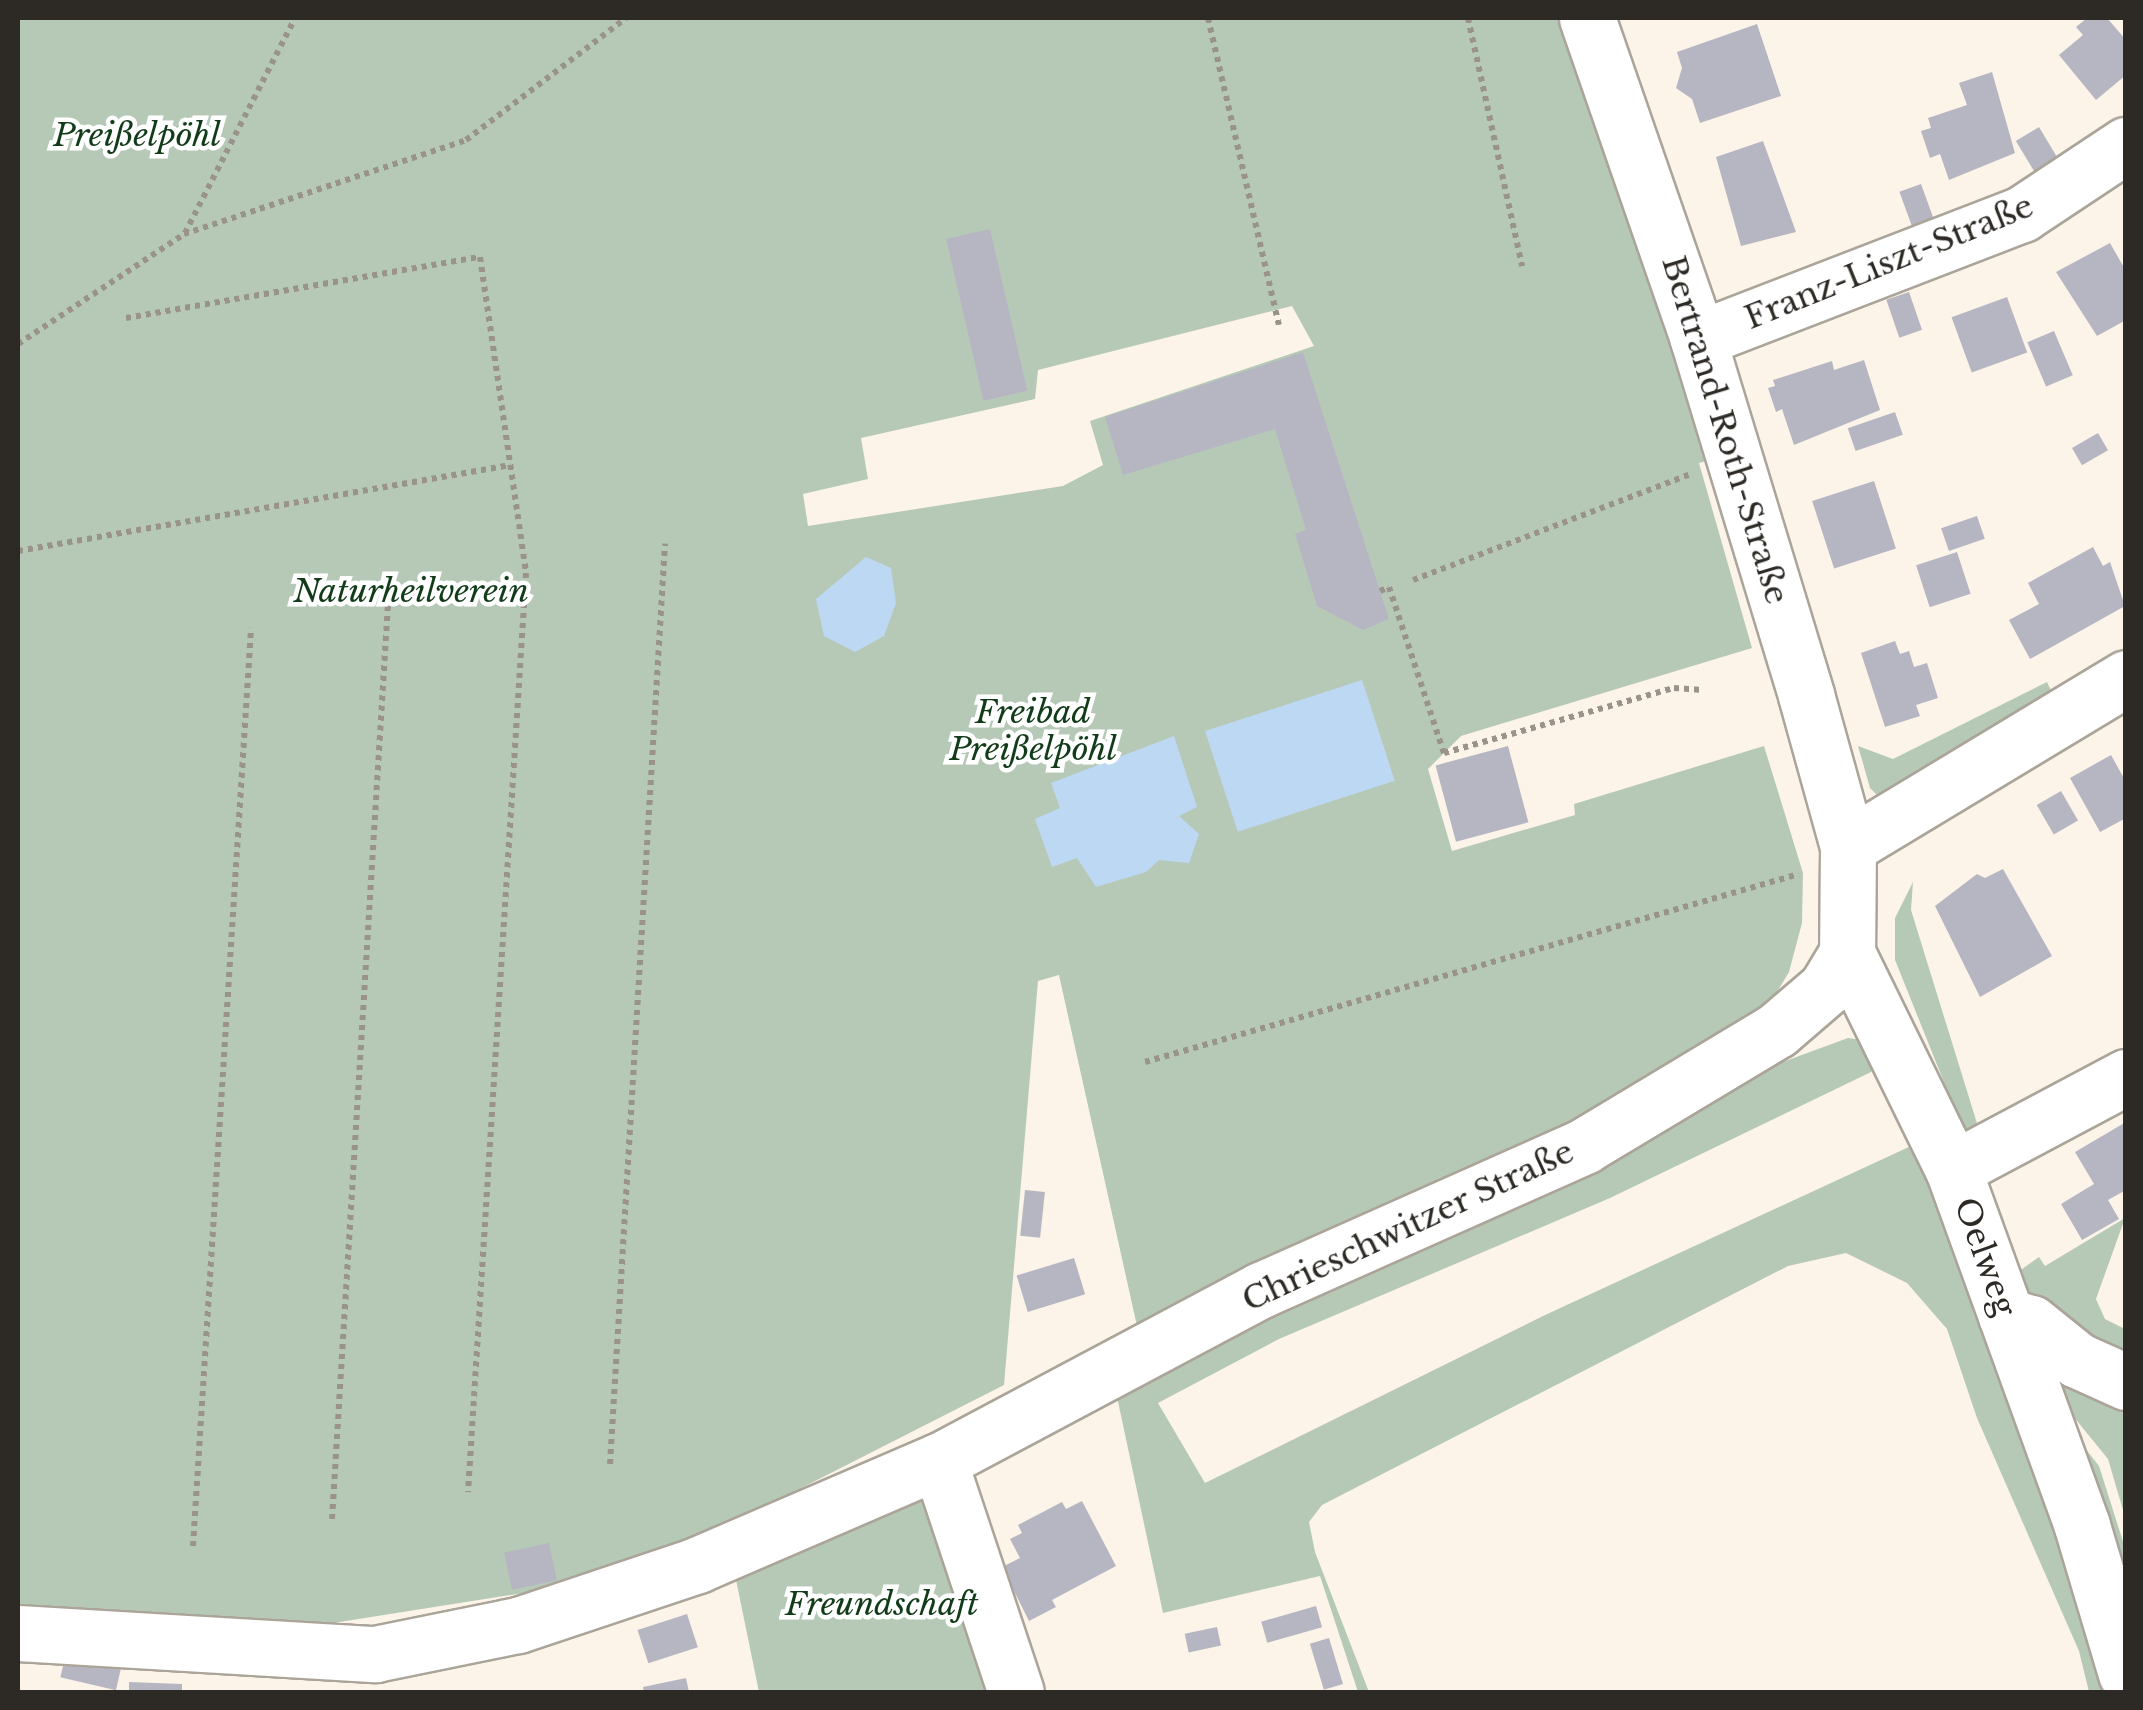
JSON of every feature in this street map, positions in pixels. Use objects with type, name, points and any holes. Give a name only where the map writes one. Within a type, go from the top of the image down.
[{"type":"street","name":"Bertrand-Roth-Straße","points":[[1587,18],[1698,339],[1848,846]]},
{"type":"street","name":"Franz-Liszt-Straße","points":[[1698,339],[2022,214],[2126,145]]},
{"type":"street","points":[[1848,846],[2126,678]]},
{"type":"street","name":"Oelweg","points":[[1848,846],[1846,952],[1953,1169],[2082,1526],[2126,1674]]},
{"type":"street","name":"Chrieschwitzer Straße","points":[[18,1633],[375,1654],[518,1625],[697,1566],[939,1461],[1262,1290],[1584,1146],[1777,1030],[1826,988],[1846,952]]},
{"type":"street","points":[[1953,1169],[2126,1077]]},
{"type":"street","points":[[2006,1316],[2031,1323],[2076,1360],[2126,1382]]},
{"type":"street","points":[[939,1461],[1016,1692]]},
{"type":"path","points":[[184,234],[295,18]]},
{"type":"path","points":[[18,344],[184,234],[466,140],[626,18]]},
{"type":"path","points":[[1208,18],[1279,325]]},
{"type":"path","points":[[1468,18],[1522,266]]},
{"type":"path","points":[[126,318],[480,257],[526,573],[468,1492]]},
{"type":"path","points":[[1413,580],[1735,460]]},
{"type":"path","points":[[18,552],[510,465]]},
{"type":"path","points":[[610,1464],[665,544]]},
{"type":"path","points":[[1380,591],[1389,588],[1444,753],[1674,688],[1703,690]]},
{"type":"path","points":[[332,1519],[388,604]]},
{"type":"path","points":[[192,1546],[250,628]]},
{"type":"path","points":[[1145,1062],[1804,873],[1848,846]]},
{"type":"green space","name":"Naturheilverein","points":[[18,18],[1571,18],[1718,458],[1699,463],[1752,648],[1461,736],[1428,769],[1452,851],[1575,815],[1574,804],[1764,746],[1803,873],[1802,923],[1789,972],[1763,1015],[1591,1132],[1137,1326],[1059,975],[1038,981],[1004,1385],[711,1534],[561,1587],[327,1624],[18,1610]],"holes":[[[1292,306],[1314,346],[1090,421],[1103,465],[1063,486],[808,526],[803,494],[868,479],[861,438],[1035,399],[1038,370]]]},
{"type":"green space","points":[[2047,682],[2053,695],[1879,797],[1870,788],[1858,746],[1893,759]]},
{"type":"green space","points":[[1913,882],[1911,910],[1980,1133],[1968,1142],[1895,960],[1895,918]]},
{"type":"green space","points":[[1848,1038],[1870,1041],[1879,1061],[1871,1072],[1610,1198],[1279,1339],[1158,1403],[1205,1483],[1543,1316],[1911,1146],[1925,1152],[2121,1692],[2089,1692],[2079,1651],[1977,1418],[1947,1329],[1907,1283],[1846,1253],[1788,1266],[1322,1505],[1309,1522],[1315,1552],[1369,1692],[1358,1692],[1320,1576],[1163,1613],[1113,1378],[1548,1187],[1772,1066]]},
{"type":"green space","points":[[2125,1218],[2096,1299],[2105,1319],[2125,1329],[2125,1372],[2041,1317],[2018,1272],[2039,1257],[2045,1266]]},
{"type":"green space","points":[[2047,1349],[2125,1392],[2125,1517],[2108,1459],[2073,1416]]},
{"type":"green space","points":[[2069,1428],[2099,1466],[2125,1548],[2125,1598]]},
{"type":"green space","name":"Freundschaft","points":[[937,1485],[1001,1692],[759,1692],[735,1575]]},
{"type":"water","points":[[866,557],[891,568],[896,603],[884,636],[855,652],[824,636],[816,599]]},
{"type":"water","points":[[1362,680],[1395,781],[1238,832],[1205,731]]},
{"type":"water","points":[[1174,736],[1197,807],[1179,816],[1199,834],[1189,863],[1159,860],[1146,872],[1096,887],[1077,858],[1052,867],[1035,819],[1060,808],[1051,783]]},
{"type":"building","points":[[2087,18],[2107,18],[2126,40],[2126,75],[2096,100],[2059,55],[2083,35],[2076,27]]},
{"type":"building","points":[[1757,24],[1781,96],[1700,123],[1692,99],[1676,88],[1682,68],[1677,52]]},
{"type":"building","points":[[1992,72],[2015,153],[1949,180],[1940,154],[1930,158],[1921,131],[1931,128],[1928,118],[1967,105],[1959,83]]},
{"type":"building","points":[[2039,127],[2060,162],[2037,176],[2016,141]]},
{"type":"building","points":[[1763,141],[1796,232],[1741,246],[1716,157]]},
{"type":"building","points":[[1921,184],[1934,220],[1912,228],[1899,192]]},
{"type":"building","points":[[990,229],[1027,391],[983,401],[946,239]]},
{"type":"building","points":[[2110,243],[2126,271],[2126,320],[2097,336],[2056,272]]},
{"type":"building","points":[[1909,292],[1922,330],[1899,338],[1886,300]]},
{"type":"building","points":[[2007,297],[2027,352],[1972,373],[1952,317]]},
{"type":"building","points":[[2054,331],[2073,375],[2046,387],[2027,342]]},
{"type":"building","points":[[1303,352],[1389,619],[1363,630],[1317,606],[1295,534],[1306,530],[1275,429],[1123,475],[1105,417]]},
{"type":"building","points":[[1864,360],[1880,410],[1794,445],[1782,409],[1776,412],[1768,388],[1775,386],[1773,380],[1832,361],[1834,370]]},
{"type":"building","points":[[1895,412],[1903,435],[1856,451],[1848,428]]},
{"type":"building","points":[[2098,433],[2108,450],[2082,465],[2072,448]]},
{"type":"building","points":[[1874,481],[1896,549],[1834,569],[1812,501]]},
{"type":"building","points":[[1977,516],[1985,539],[1949,551],[1941,528]]},
{"type":"building","points":[[2093,547],[2103,566],[2110,562],[2125,606],[2030,659],[2009,620],[2039,604],[2028,583]]},
{"type":"building","points":[[1957,552],[1971,594],[1930,607],[1916,565]]},
{"type":"building","points":[[1895,641],[1900,654],[1909,651],[1914,667],[1927,663],[1938,698],[1916,705],[1920,716],[1885,727],[1861,653]]},
{"type":"building","points":[[1508,746],[1528,822],[1456,842],[1436,765]]},
{"type":"building","points":[[2111,755],[2126,782],[2126,818],[2100,832],[2070,778]]},
{"type":"building","points":[[2061,791],[2078,820],[2054,834],[2037,805]]},
{"type":"building","points":[[2003,869],[2052,956],[1980,997],[1935,906],[1977,874],[1985,878]]},
{"type":"building","points":[[2126,1122],[2126,1190],[2108,1200],[2119,1219],[2082,1240],[2061,1204],[2094,1184],[2075,1152]]},
{"type":"building","points":[[1025,1190],[1045,1192],[1040,1238],[1020,1236]]},
{"type":"building","points":[[1074,1258],[1085,1294],[1028,1312],[1017,1276]]},
{"type":"building","points":[[1082,1501],[1116,1566],[1052,1600],[1056,1607],[1029,1621],[1002,1567],[1020,1558],[1010,1539],[1022,1533],[1018,1525],[1062,1502],[1066,1509]]},
{"type":"building","points":[[549,1543],[557,1580],[512,1590],[504,1553]]},
{"type":"building","points":[[1316,1606],[1322,1627],[1267,1643],[1261,1622]]},
{"type":"building","points":[[687,1614],[698,1647],[648,1663],[638,1630]]},
{"type":"building","points":[[1217,1627],[1221,1646],[1189,1652],[1185,1634]]},
{"type":"building","points":[[1329,1638],[1343,1684],[1324,1690],[1310,1644]]},
{"type":"building","points":[[66,1653],[122,1666],[116,1690],[60,1677]]},
{"type":"building","points":[[686,1678],[689,1692],[644,1692],[643,1687]]},
{"type":"building","points":[[129,1682],[182,1684],[182,1692],[129,1692]]},
{"type":"park label","name":"Preißelpöhl","points":[[137,135]]},
{"type":"park label","name":"Freibad Preißelpöhl","points":[[1033,732]]}]
